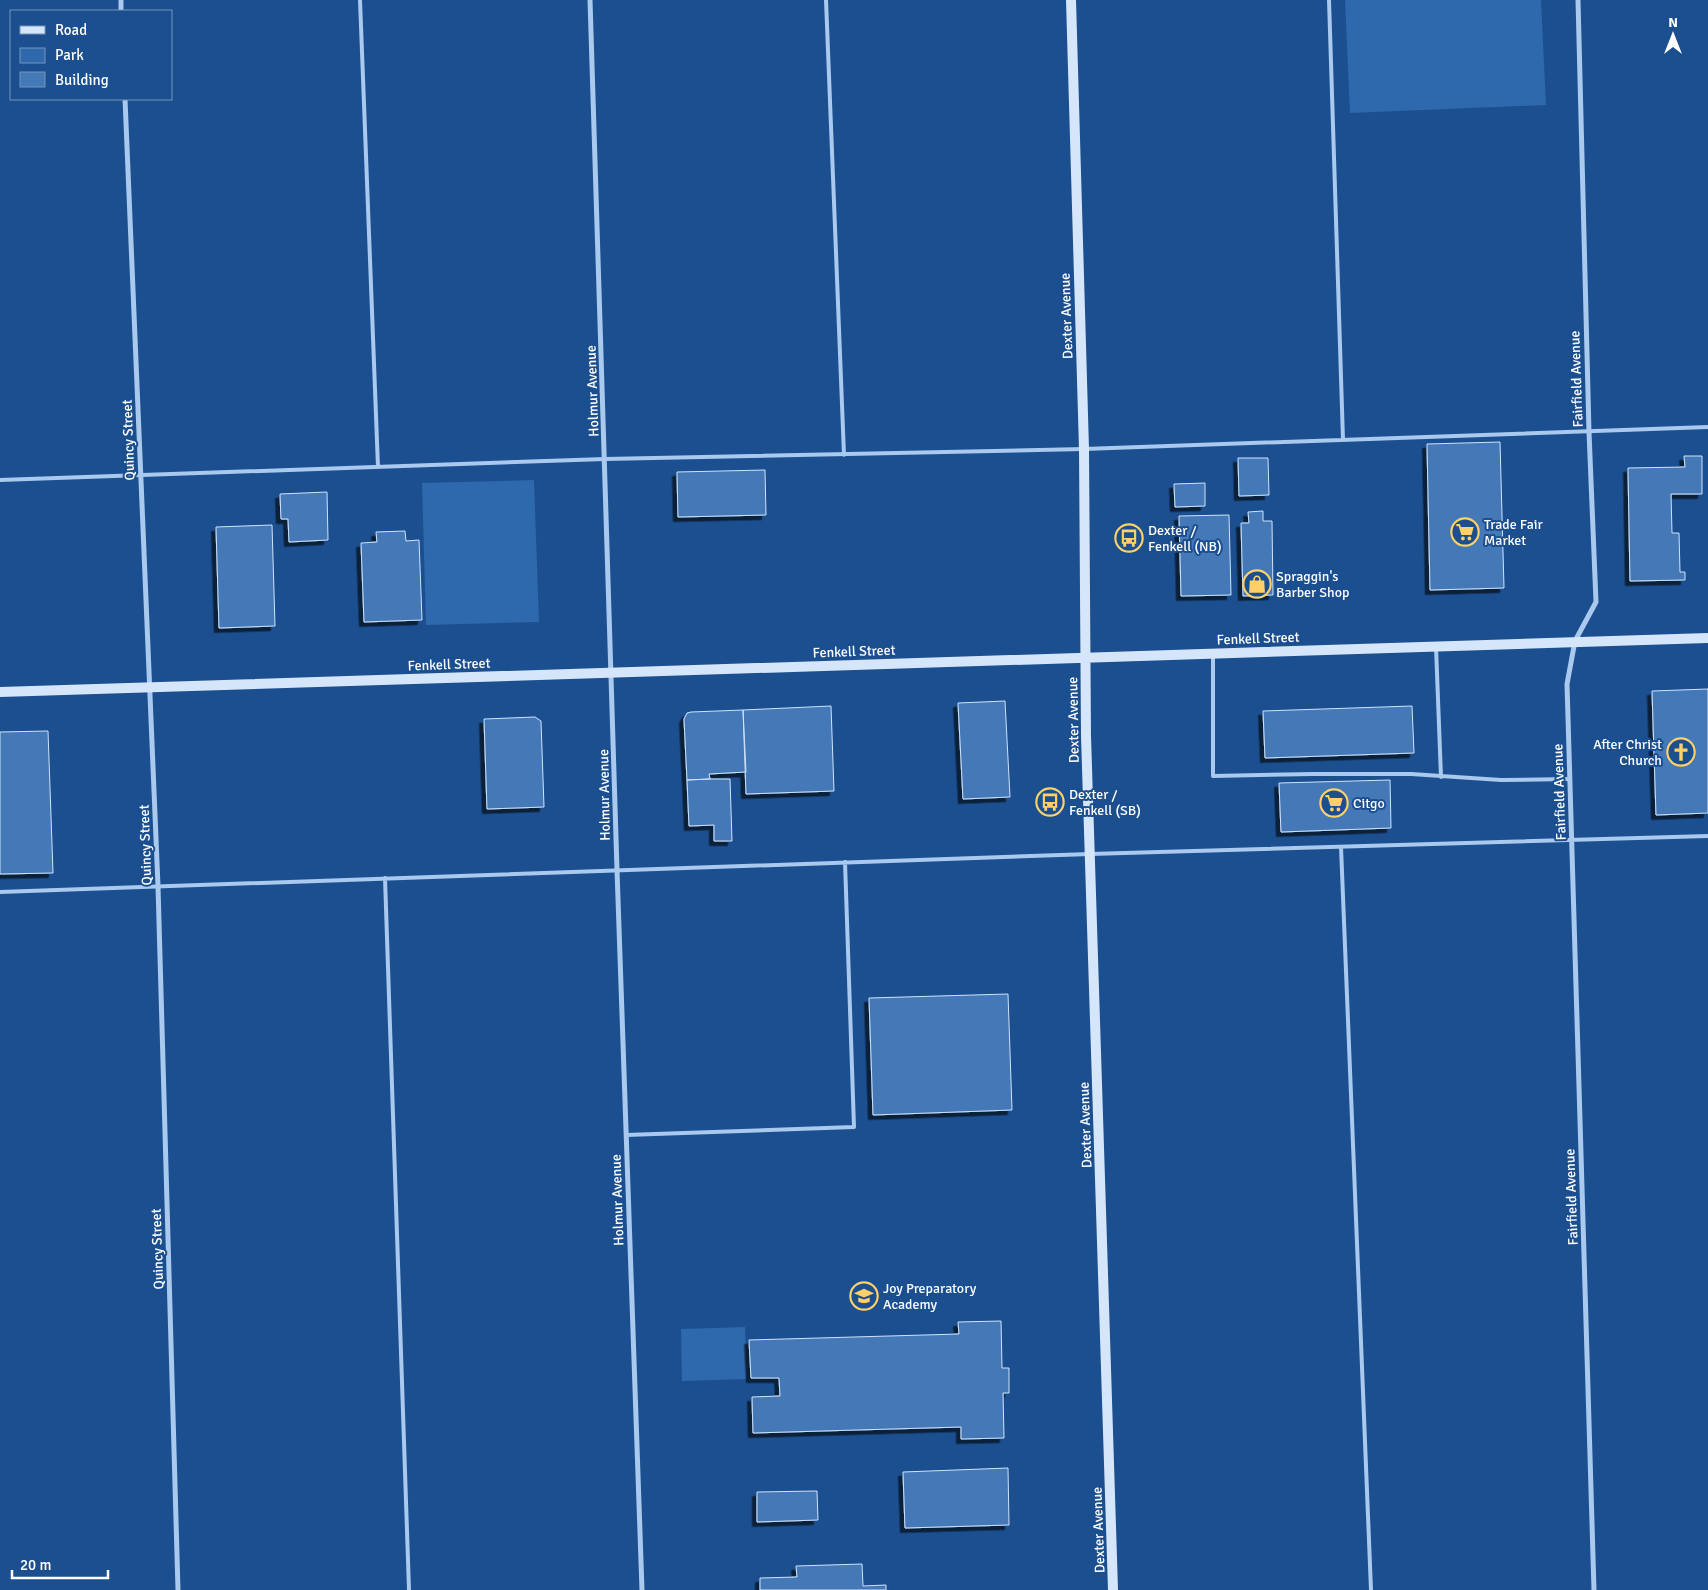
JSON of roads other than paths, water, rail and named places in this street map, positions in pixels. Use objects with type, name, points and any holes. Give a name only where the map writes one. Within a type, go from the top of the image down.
[{"type":"street","name":"Holmur Avenue","points":[[590,0],[642,1590]]},
{"type":"street","name":"Dexter Avenue","points":[[1071,0],[1084,449],[1087,658],[1086,736],[1114,1590]]},
{"type":"street","name":"Fairfield Avenue","points":[[1578,0],[1589,432],[1596,602],[1575,642],[1567,684],[1594,1590]]},
{"type":"street","name":"Quincy Street","points":[[125,100],[158,886],[178,1590]]},
{"type":"street","name":"Fenkell Street","points":[[0,692],[1708,638]]},
{"type":"lane","points":[[360,0],[378,467]]},
{"type":"lane","points":[[826,0],[844,455]]},
{"type":"lane","points":[[1328,0],[1343,440]]},
{"type":"lane","points":[[0,480],[605,459],[1084,449],[1708,427]]},
{"type":"lane","points":[[1436,646],[1441,777]]},
{"type":"lane","points":[[1213,653],[1213,776],[1411,774],[1501,780],[1570,779]]},
{"type":"lane","points":[[0,892],[845,862],[1708,836]]},
{"type":"lane","points":[[1341,846],[1371,1590]]},
{"type":"lane","points":[[626,1135],[854,1127],[845,862]]},
{"type":"lane","points":[[385,878],[409,1590]]},
{"type":"place","name":"Trade Fair Market","points":[[1465,532]]},
{"type":"place","name":"Dexter / Fenkell (NB)","points":[[1129,538]]},
{"type":"place","name":"Spraggin's Barber Shop","points":[[1257,584]]},
{"type":"place","name":"After Christ Church","points":[[1681,752]]},
{"type":"place","name":"Dexter / Fenkell (SB)","points":[[1050,802]]},
{"type":"place","name":"Citgo","points":[[1334,803]]},
{"type":"place","name":"Joy Preparatory Academy","points":[[864,1296]]}]
